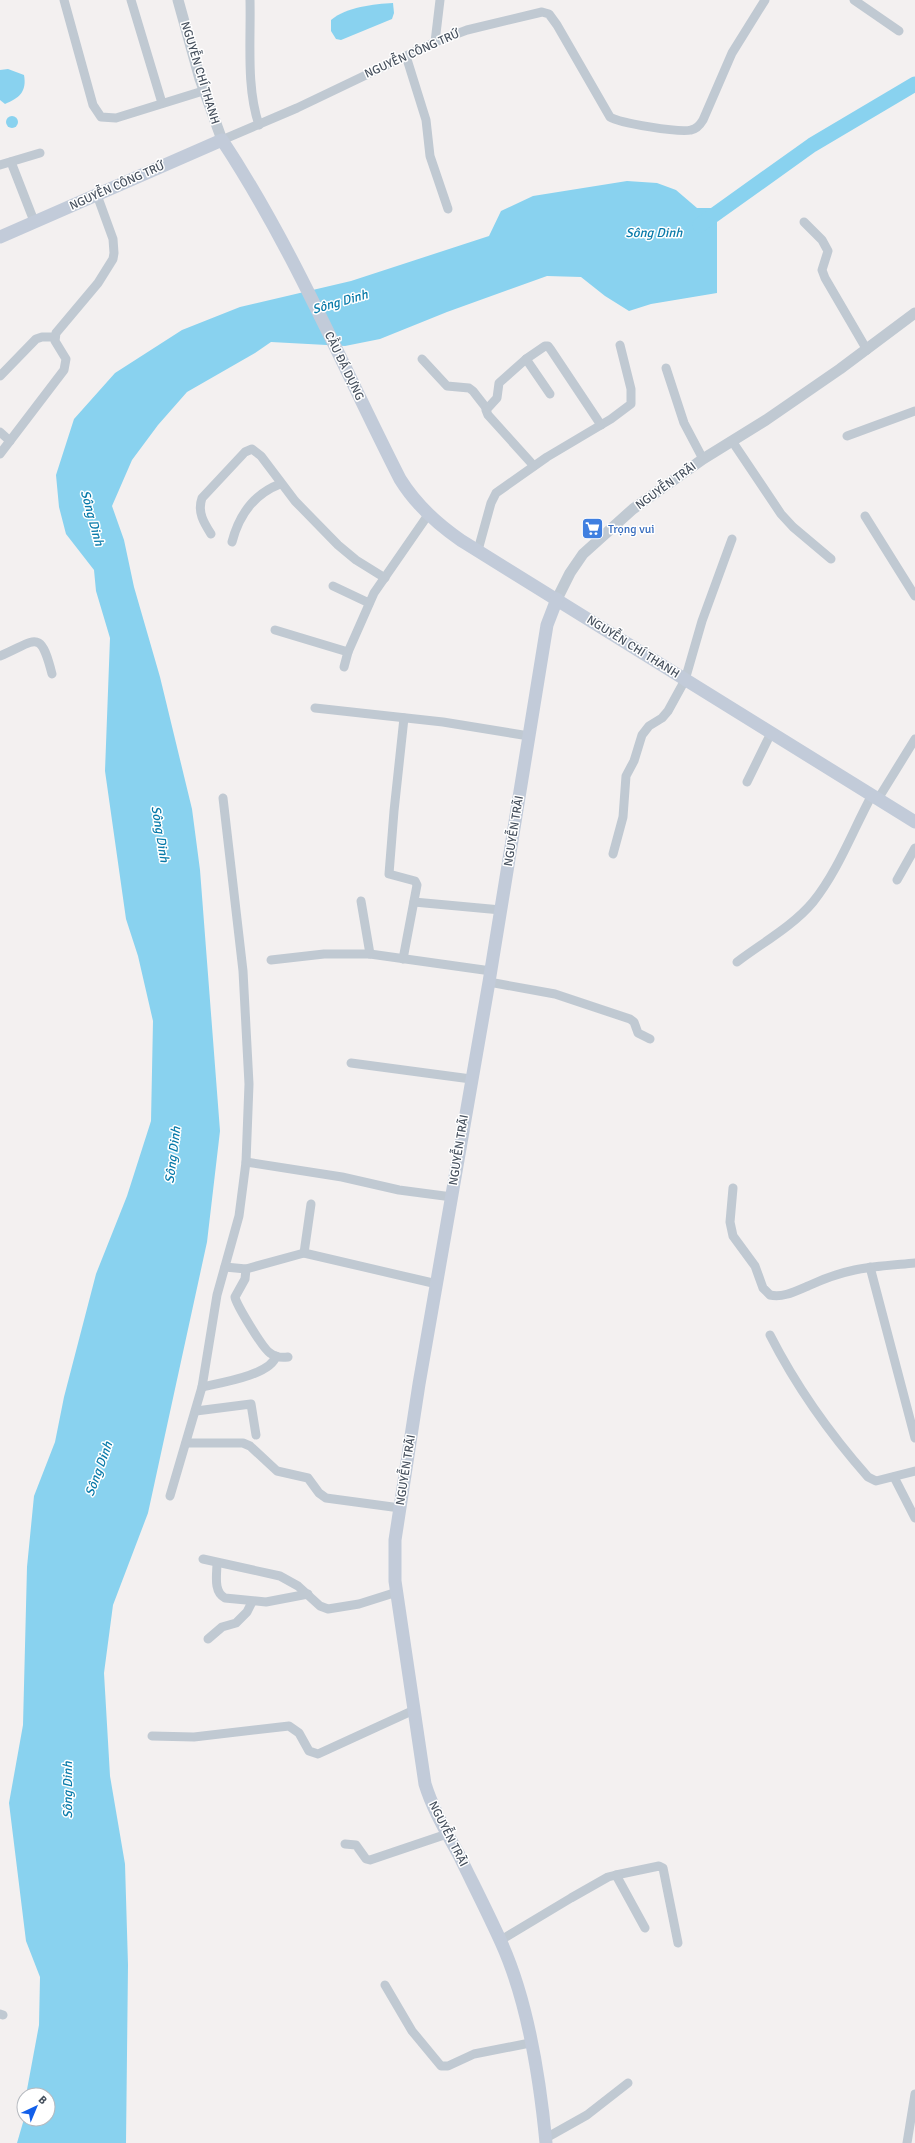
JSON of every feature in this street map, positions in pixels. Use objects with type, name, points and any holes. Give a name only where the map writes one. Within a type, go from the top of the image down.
[{"type":"main road","name":"NGUYỄN CHÍ THANH","points":[[222,140],[251,177],[274,226]]},
{"type":"main road","name":"NGUYỄN CÔNG TRỨ","points":[[0,237],[222,140]]},
{"type":"main road","name":"CẦU ĐÁ DỰNG","points":[[274,226],[382,442]]},
{"type":"main road","name":"NGUYỄN CHÍ THANH","points":[[382,442],[408,491],[428,515],[450,533],[915,822]]},
{"type":"main road","name":"NGUYỄN TRÃI","points":[[546,2140],[530,2043],[518,1984],[501,1940],[436,1815],[425,1784],[397,1592],[394,1553],[419,1384],[490,976],[547,625],[557,599]]},
{"type":"street","points":[[64,0],[90,98],[98,115],[104,118],[116,118],[203,91]]},
{"type":"street","points":[[131,0],[162,103]]},
{"type":"street","name":"NGUYỄN CHÍ THANH","points":[[178,0],[203,91],[222,140]]},
{"type":"street","points":[[250,0],[252,88],[254,108],[259,125]]},
{"type":"street","points":[[435,42],[440,0]]},
{"type":"street","name":"NGUYỄN CÔNG TRỨ","points":[[222,140],[259,125],[435,42],[467,30],[529,14],[546,13],[549,14],[557,25],[610,117],[619,121],[686,131],[694,129],[701,124],[732,53],[765,0]]},
{"type":"street","points":[[854,0],[899,31]]},
{"type":"street","points":[[406,56],[426,120],[430,156],[448,209]]},
{"type":"street","points":[[0,165],[40,153]]},
{"type":"street","points":[[11,162],[34,221]]},
{"type":"street","points":[[54,337],[90,294],[113,260],[112,239],[98,195]]},
{"type":"street","points":[[804,222],[822,240],[828,251],[822,270],[825,278],[867,350]]},
{"type":"street","name":"NGUYỄN TRÃI","points":[[557,599],[574,567],[594,542],[649,496],[703,459],[766,420],[867,350],[915,313]]},
{"type":"street","points":[[0,376],[36,339],[42,337],[54,337]]},
{"type":"street","points":[[0,454],[64,370],[66,359],[54,337]]},
{"type":"street","points":[[478,550],[493,498],[501,490],[556,451],[601,425],[628,407],[632,401],[631,388],[620,345]]},
{"type":"street","points":[[487,408],[497,398],[499,383],[526,359],[545,346],[549,347],[601,425]]},
{"type":"street","points":[[422,359],[447,386],[469,388],[474,390],[487,408],[488,415],[534,466]]},
{"type":"street","points":[[526,359],[550,394]]},
{"type":"street","points":[[666,368],[684,423],[703,459]]},
{"type":"street","points":[[847,436],[915,411]]},
{"type":"street","points":[[0,432],[10,441]]},
{"type":"street","points":[[732,441],[781,514],[831,559]]},
{"type":"street","points":[[211,534],[201,515],[200,504],[202,498],[207,490],[247,450],[252,449],[257,452],[280,484],[343,550],[385,578]]},
{"type":"street","points":[[232,542],[238,524],[256,498],[265,491],[280,484]]},
{"type":"street","points":[[344,667],[348,652],[369,603],[428,515]]},
{"type":"street","points":[[865,516],[914,590]]},
{"type":"street","points":[[613,854],[623,817],[626,776],[634,761],[642,735],[649,726],[662,718],[668,711],[685,680],[702,621],[732,539]]},
{"type":"street","points":[[333,586],[369,603]]},
{"type":"street","points":[[275,630],[348,652]]},
{"type":"street","points":[[0,656],[27,642],[37,641],[44,646],[52,674]]},
{"type":"street","points":[[315,708],[443,722],[529,736]]},
{"type":"street","points":[[403,959],[417,885],[415,881],[389,874],[404,718]]},
{"type":"street","points":[[747,782],[771,733]]},
{"type":"street","points":[[737,962],[796,918],[812,903],[875,797],[915,739]]},
{"type":"street","points":[[170,1496],[202,1387],[217,1295],[239,1216],[246,1162],[249,1084],[243,970],[223,798]]},
{"type":"street","points":[[897,880],[915,848]]},
{"type":"street","points":[[361,901],[370,954]]},
{"type":"street","points":[[414,902],[501,910]]},
{"type":"street","points":[[271,960],[324,954],[370,954],[490,976],[556,994],[630,1019],[634,1022],[638,1034],[650,1039]]},
{"type":"street","points":[[352,1063],[471,1079]]},
{"type":"street","points":[[246,1162],[342,1176],[399,1190],[452,1197]]},
{"type":"street","points":[[733,1188],[730,1222],[732,1236],[755,1266],[763,1288],[770,1295],[786,1294],[840,1272],[870,1267],[915,1263]]},
{"type":"street","points":[[304,1253],[311,1204]]},
{"type":"street","points":[[225,1267],[246,1269],[304,1253],[437,1284]]},
{"type":"street","points":[[870,1267],[915,1438]]},
{"type":"street","points":[[246,1269],[245,1279],[236,1294],[236,1303],[265,1349],[276,1356],[288,1357]]},
{"type":"street","points":[[770,1336],[804,1396],[865,1473],[876,1482],[915,1471]]},
{"type":"street","points":[[202,1387],[246,1376],[271,1365],[276,1356]]},
{"type":"street","points":[[196,1411],[251,1404],[256,1435]]},
{"type":"street","points":[[186,1443],[243,1443],[250,1446],[277,1471],[308,1478],[319,1493],[326,1498],[400,1508]]},
{"type":"street","points":[[894,1477],[915,1518]]},
{"type":"street","points":[[203,1559],[280,1576],[289,1580],[308,1594],[320,1606],[333,1609],[397,1592]]},
{"type":"street","points":[[218,1563],[217,1590],[221,1596],[252,1602],[266,1602],[308,1594]]},
{"type":"street","points":[[208,1638],[222,1627],[236,1624],[247,1612],[252,1602]]},
{"type":"street","points":[[152,1736],[194,1737],[289,1726],[299,1733],[309,1751],[318,1754],[414,1710]]},
{"type":"street","points":[[345,1844],[356,1845],[366,1859],[370,1860],[447,1834]]},
{"type":"street","points":[[501,1940],[571,1898],[616,1875],[659,1866],[663,1868],[678,1943]]},
{"type":"street","points":[[616,1875],[645,1928]]},
{"type":"street","points":[[385,1985],[412,2031],[441,2066],[448,2066],[474,2054],[530,2043]]},
{"type":"street","points":[[546,2140],[588,2115],[628,2083]]},
{"type":"street","points":[[907,2143],[915,2094]]},
{"type":"water","points":[[393,3],[394,13],[392,19],[341,40],[336,39],[331,31],[331,20],[344,12],[369,5]]},
{"type":"water","points":[[8,69],[24,75],[25,81],[21,94],[5,104],[0,100],[0,70]]},
{"type":"water","points":[[12,116],[16,118],[18,122],[16,126],[12,128],[8,126],[6,122],[8,118]]},
{"type":"water","points":[[627,181],[657,183],[676,190],[697,208],[717,208],[717,293],[651,304],[629,311],[605,296],[581,277],[547,276],[447,312],[380,339],[345,346],[271,342],[255,353],[187,392],[158,425],[132,460],[112,506],[124,540],[134,587],[160,677],[192,809],[200,870],[220,1131],[207,1242],[148,1513],[113,1605],[104,1673],[110,1776],[125,1864],[128,1965],[126,2143],[17,2143],[22,2127],[56,2127],[56,2087],[27,2087],[39,2025],[40,1977],[26,1941],[9,1803],[23,1725],[27,1567],[34,1496],[55,1442],[64,1397],[96,1274],[127,1196],[151,1121],[153,1021],[138,956],[126,919],[105,771],[110,638],[96,591],[94,570],[66,534],[59,507],[56,475],[74,419],[115,373],[182,330],[240,307],[351,281],[489,236],[501,211],[533,196]]},
{"type":"waterway","name":"Sông Dinh","points":[[700,225],[812,145],[915,84]]},
{"type":"place","name":"Trọng vui","points":[[592,529]]}]
